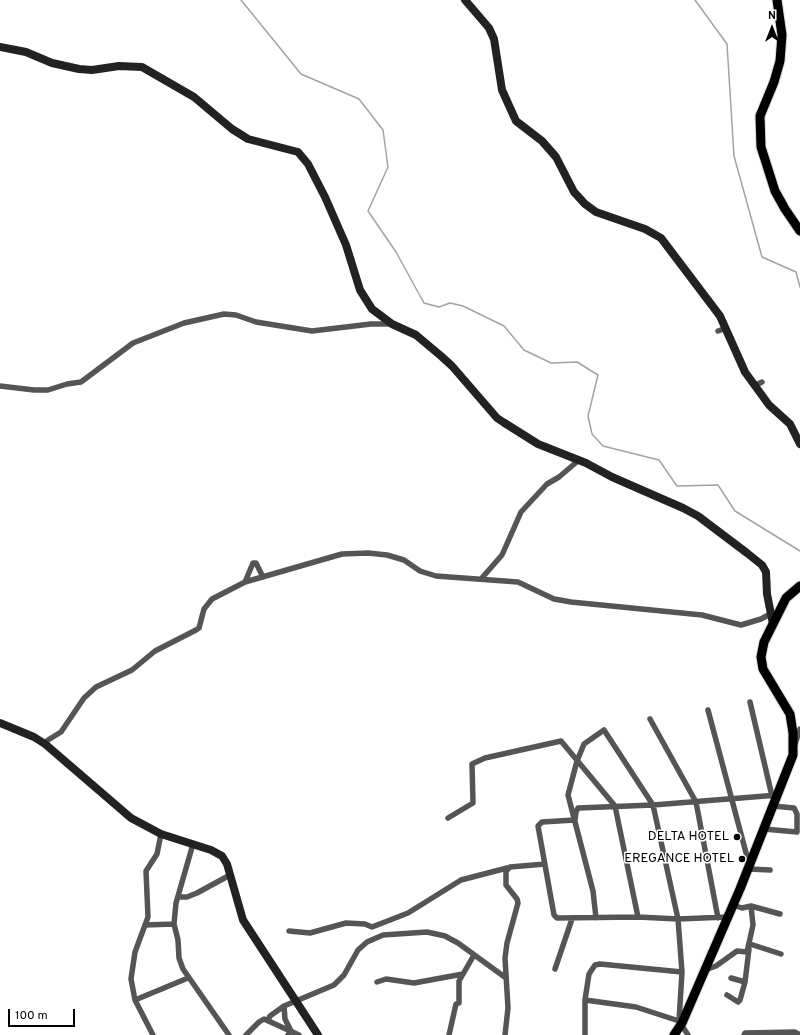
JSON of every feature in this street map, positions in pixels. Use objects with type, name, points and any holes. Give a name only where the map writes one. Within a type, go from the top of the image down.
[{"type":"main road","points":[[465,0],[489,28],[494,39],[502,90],[516,121],[542,141],[556,157],[574,192],[585,204],[596,212],[645,229],[661,238],[692,283],[720,316],[745,372],[754,386],[769,405],[790,424],[800,444]]},
{"type":"main road","points":[[777,0],[782,35],[780,61],[774,82],[760,116],[761,147],[775,191],[785,210],[800,231]]},
{"type":"main road","points":[[0,47],[26,52],[52,63],[79,70],[92,70],[118,66],[142,67],[194,97],[232,129],[248,140],[298,152],[308,164],[337,224],[353,263],[356,281],[363,297],[372,308],[392,324],[416,335],[452,366],[497,418],[538,444],[579,460],[698,516],[747,553],[762,565],[766,572],[767,594],[773,624]]},
{"type":"main road","points":[[674,1035],[705,970],[723,917],[733,905],[750,867],[773,806],[775,796],[793,755],[794,746],[790,714],[763,669],[761,657],[764,642],[786,598],[800,586]]},
{"type":"main road","points":[[0,723],[34,737],[45,744],[126,814],[161,834],[211,850],[222,856],[226,862],[243,920],[318,1035]]},
{"type":"street","points":[[0,386],[48,390],[67,384],[81,382],[133,343],[204,317],[224,314],[236,315],[256,322],[308,330],[392,324]]},
{"type":"street","points":[[332,320],[334,327]]},
{"type":"street","points":[[718,331],[726,328]]},
{"type":"street","points":[[754,386],[762,382]]},
{"type":"street","points":[[481,579],[502,555],[521,512],[546,484],[559,477],[579,460]]},
{"type":"street","points":[[45,744],[61,732],[84,698],[94,689],[108,679],[138,666],[156,651],[199,628],[204,609],[208,603],[245,582],[342,554],[368,553],[397,558],[420,571],[436,576],[518,582],[554,599],[702,615],[741,625],[762,619],[772,613]]},
{"type":"street","points":[[245,582],[254,563],[256,563],[263,577]]},
{"type":"street","points":[[575,820],[578,808],[653,805],[775,796],[750,702]]},
{"type":"street","points":[[708,710],[750,867],[770,870]]},
{"type":"street","points":[[575,820],[542,822],[538,826],[554,915],[560,919],[638,917],[678,919],[723,917],[696,802],[650,719]]},
{"type":"street","points":[[794,746],[800,729]]},
{"type":"street","points":[[596,918],[593,891],[568,795],[577,761],[584,744],[604,730],[653,805],[678,919],[682,972],[680,1022],[688,1035]]},
{"type":"street","points":[[448,818],[473,803],[472,764],[486,758],[561,741],[614,806],[638,917]]},
{"type":"street","points":[[764,829],[797,832],[797,814],[794,808],[773,806]]},
{"type":"street","points":[[153,1035],[135,1000],[131,984],[133,960],[148,917],[146,874],[148,867],[157,854],[161,834]]},
{"type":"street","points":[[192,844],[178,897],[174,924],[180,963],[188,978],[229,1035]]},
{"type":"street","points":[[289,931],[310,933],[346,923],[365,924],[372,927],[408,913],[461,880],[507,868],[545,864]]},
{"type":"street","points":[[505,1035],[508,1008],[506,978],[507,943],[518,903],[517,899],[506,885],[507,868]]},
{"type":"street","points":[[178,897],[197,893],[230,875]]},
{"type":"street","points":[[733,905],[742,908],[751,906],[780,914]]},
{"type":"street","points":[[727,995],[738,1002],[745,982],[753,925],[751,906]]},
{"type":"street","points":[[555,969],[572,918]]},
{"type":"street","points":[[145,925],[174,924]]},
{"type":"street","points":[[246,1035],[259,1022],[268,1020],[270,1016],[284,1006],[334,985],[344,975],[358,950],[366,942],[383,935],[427,932],[445,936],[506,978]]},
{"type":"street","points":[[750,945],[781,954]]},
{"type":"street","points":[[705,970],[716,966],[737,951],[747,952],[750,945]]},
{"type":"street","points":[[449,1035],[456,1004],[459,1002],[459,981],[474,955]]},
{"type":"street","points":[[585,1035],[585,1000],[589,974],[595,965],[600,964],[682,972]]},
{"type":"street","points":[[377,982],[386,979],[414,984],[463,974]]},
{"type":"street","points":[[135,1000],[188,978]]},
{"type":"street","points":[[731,978],[745,982]]},
{"type":"street","points":[[585,1000],[636,1007],[680,1022]]},
{"type":"street","points":[[284,1006],[285,1019],[289,1033]]},
{"type":"street","points":[[268,1020],[289,1033],[299,1035]]},
{"type":"street","points":[[744,1035],[745,1033],[795,1032],[800,1034]]},
{"type":"waterway","points":[[241,0],[301,74],[359,99],[383,130],[388,167],[368,211],[396,252],[424,303],[439,307],[450,303],[463,306],[504,326],[524,350],[551,363],[577,362],[598,375],[588,416],[592,434],[603,446],[659,460],[677,486],[718,485],[735,511],[800,551]]},
{"type":"waterway","points":[[695,0],[727,44],[734,156],[762,257],[796,272],[800,287]]},
{"type":"place","name":"DELTA HOTEL","points":[[737,837]]},
{"type":"place","name":"EREGANCE HOTEL","points":[[742,859]]}]
